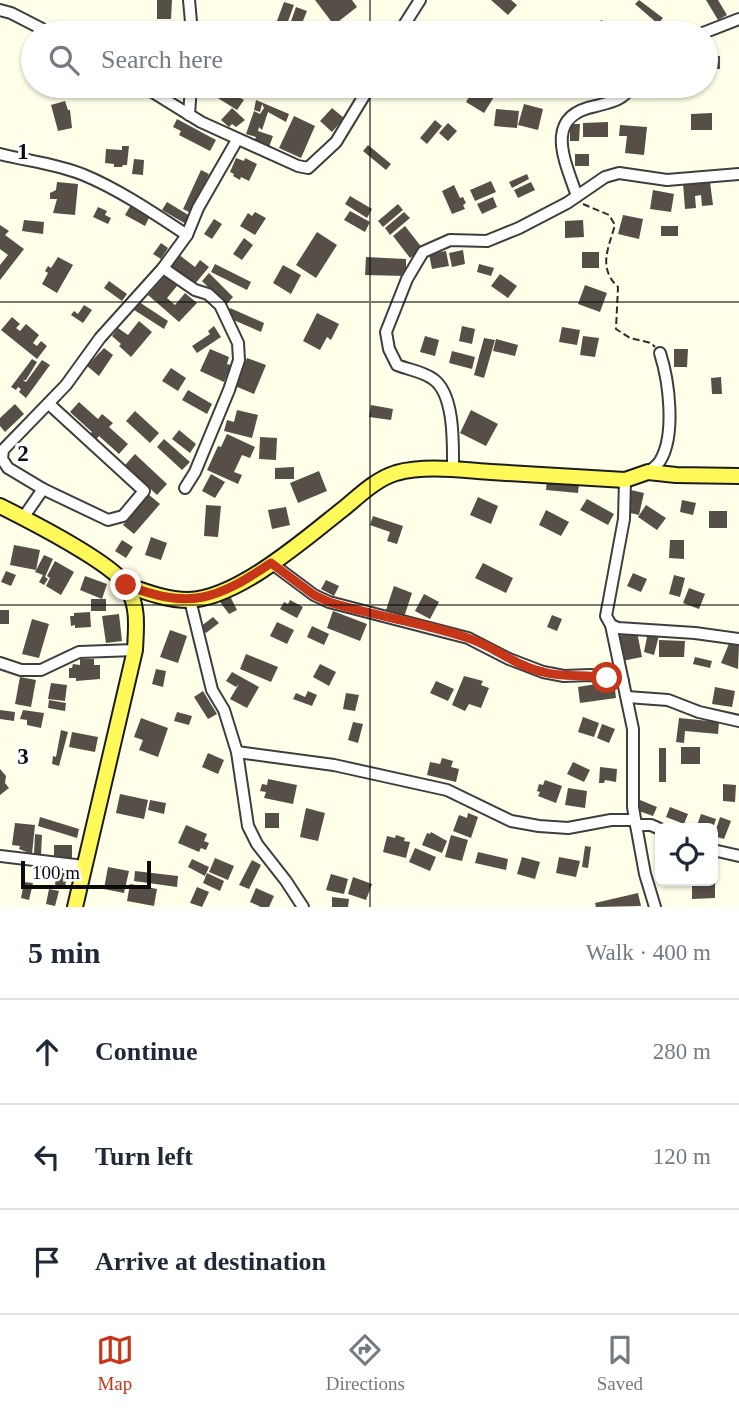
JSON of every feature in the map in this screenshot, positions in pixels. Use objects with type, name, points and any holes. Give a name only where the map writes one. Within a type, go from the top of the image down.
[{"type":"main road","points":[[0,506],[88,555],[126,585],[160,596],[190,600],[208,597],[232,587],[271,563],[371,486],[393,474],[453,469],[625,480],[648,472],[739,476]]},
{"type":"main road","points":[[75,907],[135,650],[137,618],[126,585]]},
{"type":"street","points":[[189,0],[191,21]]},
{"type":"street","points":[[407,21],[420,0]]},
{"type":"street","points":[[0,10],[27,21]]},
{"type":"street","points":[[718,27],[739,19]]},
{"type":"street","points":[[161,98],[189,116],[237,140],[298,166],[308,167],[336,142],[363,98]]},
{"type":"street","points":[[189,116],[190,98]]},
{"type":"street","points":[[577,197],[567,169],[562,129],[569,116],[586,108],[622,98]]},
{"type":"street","points":[[49,404],[144,491],[123,516],[108,520],[43,489],[8,468],[2,459],[3,450],[66,385],[115,321],[163,268],[187,235],[198,208],[237,140]]},
{"type":"street","points":[[0,154],[85,175],[187,235]]},
{"type":"street","points":[[453,469],[450,414],[444,395],[436,381],[424,373],[397,365],[386,332],[407,279],[423,252],[450,240],[486,241],[519,229],[577,197],[606,177],[619,173],[667,180],[739,174]]},
{"type":"street","points":[[163,268],[195,290],[208,294],[220,305],[239,343],[240,360],[186,488]]},
{"type":"street","points":[[648,472],[659,463],[668,426],[668,377],[660,353]]},
{"type":"street","points":[[625,480],[624,519],[606,615],[611,625],[633,729],[635,823],[655,907]]},
{"type":"street","points":[[23,517],[43,489]]},
{"type":"street","points":[[271,563],[314,595],[329,602],[468,638],[543,673],[564,676],[591,675],[623,681]]},
{"type":"street","points":[[190,600],[212,690],[224,709],[237,752],[251,832],[303,907]]},
{"type":"street","points":[[611,625],[618,628],[739,639]]},
{"type":"street","points":[[0,663],[21,670],[41,670],[79,652],[135,650]]},
{"type":"street","points":[[627,697],[668,700],[699,712],[739,721]]},
{"type":"street","points":[[237,752],[334,765],[447,790],[512,821],[539,826],[568,828],[611,820],[655,827]]},
{"type":"street","points":[[718,851],[739,856]]},
{"type":"street","points":[[0,856],[84,866]]},
{"type":"path","points":[[577,197],[583,204],[609,215],[615,225],[606,258],[608,277],[618,288],[616,329],[630,338],[651,343],[660,353]]},
{"type":"building","points":[[157,0],[172,0],[171,19],[157,19]]},
{"type":"building","points":[[315,0],[352,0],[357,7],[339,21],[331,21]]},
{"type":"building","points":[[491,0],[511,0],[517,5],[508,15]]},
{"type":"building","points":[[639,0],[663,18],[655,21],[635,4]]},
{"type":"building","points":[[706,0],[718,0],[727,15],[718,20]]},
{"type":"building","points":[[284,2],[294,5],[288,21],[277,21]]},
{"type":"building","points":[[296,7],[307,11],[303,21],[291,21]]},
{"type":"building","points":[[218,98],[244,100],[237,110]]},
{"type":"building","points":[[468,98],[493,98],[484,113],[466,102]]},
{"type":"building","points":[[256,100],[289,114],[286,122],[268,112],[262,130],[259,127],[258,131],[273,136],[269,147],[254,141],[256,137],[246,134],[254,111],[260,114],[264,108],[262,104],[260,112],[254,110]]},
{"type":"building","points":[[65,101],[70,110],[72,128],[58,131],[51,105]]},
{"type":"building","points":[[524,104],[543,109],[538,130],[518,125]]},
{"type":"building","points":[[232,108],[245,120],[236,127],[232,124],[229,127],[221,120]]},
{"type":"building","points":[[332,108],[344,118],[332,132],[320,121]]},
{"type":"building","points":[[496,109],[519,111],[517,128],[494,126]]},
{"type":"building","points":[[712,113],[712,130],[691,130],[691,114]]},
{"type":"building","points":[[294,116],[315,126],[301,158],[279,148]]},
{"type":"building","points":[[177,119],[216,140],[210,151],[179,135],[181,131],[173,127]]},
{"type":"building","points":[[435,120],[442,126],[427,144],[420,138]]},
{"type":"building","points":[[608,122],[608,137],[583,137],[583,123]]},
{"type":"building","points":[[448,123],[457,131],[448,141],[439,133]]},
{"type":"building","points":[[570,124],[580,124],[579,141],[570,141]]},
{"type":"building","points":[[620,125],[647,127],[644,155],[625,153],[627,136],[619,136]]},
{"type":"building","points":[[368,145],[391,164],[386,170],[363,151]]},
{"type":"building","points":[[122,146],[129,146],[127,165],[114,167],[114,164],[105,163],[106,149],[122,150]]},
{"type":"building","points":[[575,154],[589,154],[589,166],[575,166]]},
{"type":"building","points":[[236,158],[244,161],[245,158],[257,164],[249,181],[241,177],[240,180],[230,172]]},
{"type":"building","points":[[134,159],[144,160],[143,175],[132,174]]},
{"type":"building","points":[[201,170],[209,174],[191,213],[183,209]]},
{"type":"building","points":[[527,174],[529,179],[512,188],[509,182]]},
{"type":"building","points":[[491,181],[496,192],[475,201],[470,190]]},
{"type":"building","points":[[695,181],[696,184],[710,182],[713,205],[702,206],[701,195],[695,196],[696,208],[685,209],[683,183]]},
{"type":"building","points":[[57,182],[78,184],[75,215],[53,213],[57,199],[50,199],[50,193],[56,190]]},
{"type":"building","points":[[531,182],[535,190],[518,198],[514,190]]},
{"type":"building","points":[[454,185],[460,198],[463,197],[466,203],[463,205],[465,209],[452,214],[442,191]]},
{"type":"building","points":[[653,190],[674,194],[671,212],[650,209]]},
{"type":"building","points":[[350,196],[372,209],[367,218],[345,204]]},
{"type":"building","points":[[493,197],[497,207],[482,214],[477,204]]},
{"type":"building","points":[[167,202],[190,216],[186,224],[162,210]]},
{"type":"building","points":[[132,203],[151,214],[145,226],[125,215]]},
{"type":"building","points":[[398,204],[403,210],[383,227],[378,221]]},
{"type":"building","points":[[98,207],[107,211],[105,215],[111,218],[108,224],[93,217]]},
{"type":"building","points":[[350,211],[370,222],[365,232],[344,220]]},
{"type":"building","points":[[255,212],[266,218],[255,235],[240,226],[248,213],[252,216]]},
{"type":"building","points":[[404,212],[410,218],[390,235],[385,228]]},
{"type":"building","points":[[623,215],[643,219],[639,239],[618,234]]},
{"type":"building","points":[[214,219],[222,224],[212,239],[204,234]]},
{"type":"building","points":[[24,220],[44,222],[43,234],[22,231]]},
{"type":"building","points":[[583,220],[584,237],[565,238],[565,221]]},
{"type":"building","points":[[0,225],[9,231],[5,235],[24,249],[0,280],[0,265],[8,255],[0,249]]},
{"type":"building","points":[[405,226],[423,249],[410,258],[393,236]]},
{"type":"building","points":[[661,226],[678,226],[678,236],[661,236]]},
{"type":"building","points":[[317,232],[337,245],[316,278],[296,265]]},
{"type":"building","points":[[244,238],[253,245],[242,260],[233,254]]},
{"type":"building","points":[[161,243],[168,248],[161,259],[153,254]]},
{"type":"building","points":[[463,250],[465,264],[452,267],[449,253]]},
{"type":"building","points":[[446,251],[449,266],[432,269],[429,254]]},
{"type":"building","points":[[582,252],[599,252],[599,268],[582,268]]},
{"type":"building","points":[[178,254],[195,267],[200,260],[209,267],[194,285],[169,266]]},
{"type":"building","points":[[58,257],[73,265],[57,293],[42,284],[48,273],[45,271],[48,266],[51,268]]},
{"type":"building","points":[[366,257],[406,259],[406,276],[365,275]]},
{"type":"building","points":[[215,264],[251,282],[247,290],[211,272]]},
{"type":"building","points":[[479,264],[494,268],[491,276],[477,272]]},
{"type":"building","points":[[283,265],[301,275],[291,294],[273,283]]},
{"type":"building","points":[[209,273],[233,297],[226,305],[202,281]]},
{"type":"building","points":[[500,274],[517,286],[508,298],[491,286]]},
{"type":"building","points":[[165,276],[177,286],[167,298],[175,305],[185,293],[197,303],[179,322],[148,295]]},
{"type":"building","points":[[109,281],[127,294],[122,301],[104,288]]},
{"type":"building","points":[[585,285],[607,293],[600,312],[578,304]]},
{"type":"building","points":[[136,300],[168,321],[164,329],[131,308]]},
{"type":"building","points":[[84,305],[92,310],[83,323],[71,315],[74,311],[78,314]]},
{"type":"building","points":[[230,308],[264,323],[261,332],[229,318],[227,314]]},
{"type":"building","points":[[317,313],[339,324],[331,340],[327,337],[320,350],[303,341]]},
{"type":"building","points":[[12,317],[20,324],[16,328],[20,331],[26,324],[39,335],[33,343],[37,346],[41,341],[47,346],[37,359],[1,330]]},
{"type":"building","points":[[139,321],[152,332],[131,357],[112,336],[118,328],[128,335]]},
{"type":"building","points":[[214,326],[221,337],[197,353],[192,346],[210,334],[208,331]]},
{"type":"building","points":[[462,326],[475,329],[472,344],[459,341]]},
{"type":"building","points":[[562,327],[580,330],[577,345],[559,342]]},
{"type":"building","points":[[425,336],[439,340],[435,356],[420,352]]},
{"type":"building","points":[[583,336],[599,338],[595,357],[580,355]]},
{"type":"building","points":[[484,338],[495,340],[484,378],[474,375]]},
{"type":"building","points":[[496,339],[518,345],[515,356],[493,351]]},
{"type":"building","points":[[104,348],[113,355],[99,376],[87,366]]},
{"type":"building","points":[[210,349],[229,357],[227,364],[231,365],[224,382],[200,371]]},
{"type":"building","points":[[674,349],[688,349],[687,367],[674,367]]},
{"type":"building","points":[[452,351],[475,357],[472,369],[449,363]]},
{"type":"building","points":[[247,358],[266,365],[254,394],[235,386]]},
{"type":"building","points":[[32,359],[37,362],[26,380],[23,380],[26,382],[42,360],[50,365],[26,398],[19,392],[21,389],[11,387]]},
{"type":"building","points":[[171,368],[186,378],[178,391],[162,381]]},
{"type":"building","points":[[721,377],[722,394],[712,394],[711,378]]},
{"type":"building","points":[[188,390],[212,404],[207,414],[182,400]]},
{"type":"building","points":[[79,402],[98,419],[102,414],[113,423],[109,427],[128,444],[119,454],[99,436],[96,440],[90,434],[92,432],[70,412]]},
{"type":"building","points":[[15,404],[24,414],[5,432],[0,426],[0,418]]},
{"type":"building","points":[[371,405],[393,409],[391,420],[369,417]]},
{"type":"building","points":[[237,410],[258,415],[252,438],[224,431],[227,420],[234,422]]},
{"type":"building","points":[[471,410],[498,424],[486,446],[460,433]]},
{"type":"building","points":[[135,411],[159,433],[150,443],[126,421]]},
{"type":"building","points":[[179,430],[196,444],[190,453],[172,439]]},
{"type":"building","points":[[227,434],[255,447],[250,458],[242,455],[234,472],[242,475],[238,484],[207,470]]},
{"type":"building","points":[[260,437],[277,438],[276,460],[259,459]]},
{"type":"building","points":[[164,439],[190,462],[182,470],[157,447]]},
{"type":"building","points":[[135,454],[167,484],[157,495],[125,465]]},
{"type":"building","points":[[294,467],[294,479],[275,479],[275,468]]},
{"type":"building","points":[[319,471],[327,491],[298,503],[290,483]]},
{"type":"building","points":[[211,474],[225,482],[215,498],[202,491]]},
{"type":"building","points":[[547,479],[579,483],[578,493],[546,490]]},
{"type":"building","points":[[631,490],[644,493],[639,515],[626,512]]},
{"type":"building","points":[[148,494],[160,504],[134,534],[123,525]]},
{"type":"building","points":[[478,497],[498,506],[491,524],[470,515]]},
{"type":"building","points":[[587,499],[614,514],[608,525],[580,510]]},
{"type":"building","points":[[682,500],[696,503],[693,515],[680,512]]},
{"type":"building","points":[[206,505],[221,506],[218,537],[204,536]]},
{"type":"building","points":[[646,505],[666,518],[657,530],[638,517]]},
{"type":"building","points":[[286,507],[290,525],[272,529],[268,510]]},
{"type":"building","points":[[546,510],[569,522],[561,536],[539,525]]},
{"type":"building","points":[[709,511],[727,511],[727,528],[709,528]]},
{"type":"building","points":[[373,516],[403,526],[397,544],[387,541],[390,532],[370,525]]},
{"type":"building","points":[[151,537],[167,543],[161,560],[145,555]]},
{"type":"building","points":[[122,540],[133,547],[126,558],[115,551]]},
{"type":"building","points":[[670,540],[684,540],[684,559],[669,558]]},
{"type":"building","points":[[14,545],[40,550],[36,570],[10,565]]},
{"type":"building","points":[[44,555],[53,559],[44,585],[39,582],[43,575],[35,572]]},
{"type":"building","points":[[55,561],[74,572],[61,595],[46,586],[50,578],[47,576]]},
{"type":"building","points":[[483,563],[513,578],[506,593],[475,578]]},
{"type":"building","points":[[6,571],[16,575],[11,586],[1,582]]},
{"type":"building","points":[[633,573],[647,579],[641,592],[627,586]]},
{"type":"building","points":[[674,575],[685,578],[680,597],[669,594]]},
{"type":"building","points":[[85,576],[107,584],[102,599],[80,590]]},
{"type":"building","points":[[326,580],[339,586],[334,596],[321,589]]},
{"type":"building","points":[[394,586],[412,593],[404,617],[386,610]]},
{"type":"building","points":[[689,588],[705,594],[699,609],[683,603]]},
{"type":"building","points":[[424,594],[439,602],[430,619],[415,611]]},
{"type":"building","points":[[230,596],[237,610],[229,614],[220,602]]},
{"type":"building","points":[[91,599],[106,599],[106,611],[91,611]]},
{"type":"building","points":[[290,600],[303,607],[297,618],[280,609],[284,602],[288,604]]},
{"type":"building","points":[[0,610],[9,610],[9,624],[0,624]]},
{"type":"building","points":[[333,611],[367,624],[360,641],[327,628]]},
{"type":"building","points":[[90,612],[91,627],[71,626],[70,616],[74,616],[74,613]]},
{"type":"building","points":[[119,614],[122,641],[106,643],[102,616]]},
{"type":"building","points":[[552,615],[562,619],[557,631],[547,627]]},
{"type":"building","points":[[213,617],[219,623],[206,633],[200,627]]},
{"type":"building","points":[[32,619],[49,624],[39,658],[22,654]]},
{"type":"building","points":[[277,622],[294,630],[287,644],[270,636]]},
{"type":"building","points":[[312,626],[329,634],[324,645],[307,637]]},
{"type":"building","points":[[170,630],[187,636],[178,663],[160,657]]},
{"type":"building","points":[[637,632],[642,657],[622,661],[618,636]]},
{"type":"building","points":[[648,632],[659,635],[654,655],[644,652]]},
{"type":"building","points":[[659,640],[685,641],[684,657],[659,657]]},
{"type":"building","points":[[730,641],[739,644],[738,669],[721,663]]},
{"type":"building","points":[[246,654],[278,667],[271,682],[240,669]]},
{"type":"building","points":[[695,657],[712,661],[710,668],[693,664]]},
{"type":"building","points":[[80,659],[94,659],[94,665],[100,665],[100,679],[76,681],[76,678],[69,678],[69,668],[72,668],[73,664],[80,665]]},
{"type":"building","points":[[320,664],[336,672],[329,686],[313,677]]},
{"type":"building","points":[[156,669],[166,671],[163,687],[152,684]]},
{"type":"building","points":[[232,672],[259,687],[247,708],[230,699],[239,684],[236,687],[226,681]]},
{"type":"building","points":[[464,676],[483,681],[481,685],[489,688],[481,708],[469,704],[465,711],[452,705]]},
{"type":"building","points":[[20,677],[36,680],[31,707],[15,704]]},
{"type":"building","points":[[436,681],[454,689],[448,701],[430,693]]},
{"type":"building","points":[[614,681],[616,698],[580,703],[578,687]]},
{"type":"building","points":[[51,683],[67,685],[65,701],[48,699]]},
{"type":"building","points":[[715,687],[735,691],[732,707],[712,704]]},
{"type":"building","points":[[203,691],[217,714],[208,719],[194,697]]},
{"type":"building","points":[[308,691],[317,695],[312,706],[293,699],[296,693],[305,697]]},
{"type":"building","points":[[346,693],[359,695],[355,711],[343,709]]},
{"type":"building","points":[[49,700],[66,703],[65,711],[48,708]]},
{"type":"building","points":[[0,710],[15,712],[14,721],[0,719]]},
{"type":"building","points":[[23,710],[44,713],[41,728],[27,725],[27,720],[20,719]]},
{"type":"building","points":[[177,712],[192,716],[189,725],[174,721]]},
{"type":"building","points":[[583,717],[599,723],[594,737],[578,732]]},
{"type":"building","points":[[141,718],[168,728],[158,757],[139,750],[143,740],[134,737]]},
{"type":"building","points":[[679,718],[719,722],[718,734],[685,731],[684,743],[676,742]]},
{"type":"building","points":[[353,722],[363,724],[358,743],[348,740]]},
{"type":"building","points":[[602,724],[615,729],[609,743],[597,738]]},
{"type":"building","points":[[61,730],[68,732],[59,766],[52,764]]},
{"type":"building","points":[[72,732],[98,737],[95,752],[69,747]]},
{"type":"building","points":[[681,747],[700,747],[700,764],[681,764]]},
{"type":"building","points":[[659,748],[666,748],[666,782],[659,782]]},
{"type":"building","points":[[208,753],[224,760],[218,774],[202,767]]},
{"type":"building","points":[[442,758],[453,761],[451,767],[459,769],[456,782],[427,775],[430,762],[440,764]]},
{"type":"building","points":[[573,762],[590,770],[584,782],[567,774]]},
{"type":"building","points":[[600,767],[617,769],[616,782],[605,780],[604,783],[599,783]]},
{"type":"building","points":[[0,769],[6,776],[5,783],[9,788],[0,795]]},
{"type":"building","points":[[268,779],[297,785],[293,804],[264,798],[266,792],[260,791],[262,784],[267,785]]},
{"type":"building","points":[[545,780],[562,786],[556,803],[538,796],[539,784],[543,785]]},
{"type":"building","points":[[723,784],[736,785],[735,802],[723,801]]},
{"type":"building","points":[[568,788],[587,791],[585,808],[565,805]]},
{"type":"building","points":[[120,794],[148,800],[144,819],[116,813]]},
{"type":"building","points":[[150,800],[166,803],[164,814],[148,810]]},
{"type":"building","points":[[640,800],[657,807],[653,816],[636,810]]},
{"type":"building","points":[[670,807],[688,814],[684,823],[666,817]]},
{"type":"building","points":[[306,808],[325,813],[318,841],[300,837]]},
{"type":"building","points":[[265,813],[279,813],[279,828],[265,828]]},
{"type":"building","points":[[468,813],[478,817],[471,838],[453,831],[459,815],[467,818]]},
{"type":"building","points":[[701,814],[716,819],[715,823],[698,823]]},
{"type":"building","points":[[40,817],[79,829],[77,838],[38,826]]},
{"type":"building","points":[[720,817],[731,821],[724,839],[718,837]]},
{"type":"building","points":[[15,823],[35,825],[32,854],[19,849],[20,846],[12,845]]},
{"type":"building","points":[[186,825],[207,834],[204,841],[209,843],[206,850],[201,848],[199,852],[178,843]]},
{"type":"building","points":[[431,832],[447,841],[442,853],[422,845],[427,833]]},
{"type":"building","points":[[35,834],[42,835],[41,855],[34,854]]},
{"type":"building","points":[[396,835],[410,842],[406,858],[383,852],[387,836],[395,838]]},
{"type":"building","points":[[451,835],[468,840],[462,861],[445,857]]},
{"type":"building","points":[[54,845],[72,845],[72,858],[54,858]]},
{"type":"building","points":[[585,846],[591,847],[588,868],[582,867]]},
{"type":"building","points":[[415,848],[436,857],[430,871],[409,862]]},
{"type":"building","points":[[478,852],[508,859],[506,870],[475,863]]},
{"type":"building","points":[[522,857],[540,862],[535,879],[517,874]]},
{"type":"building","points":[[559,857],[580,861],[576,877],[556,873]]},
{"type":"building","points":[[215,858],[234,866],[228,880],[209,872]]},
{"type":"building","points":[[192,859],[209,867],[205,876],[188,867]]},
{"type":"building","points":[[252,860],[261,865],[249,889],[239,885]]},
{"type":"building","points":[[108,867],[129,871],[124,893],[104,889]]},
{"type":"building","points":[[135,871],[178,876],[177,887],[134,881]]},
{"type":"building","points":[[56,872],[67,873],[65,888],[55,887]]},
{"type":"building","points":[[207,873],[224,881],[220,891],[203,883]]},
{"type":"building","points":[[331,874],[348,879],[344,894],[326,890]]},
{"type":"building","points":[[353,877],[372,884],[366,900],[348,894]]},
{"type":"building","points":[[24,882],[33,883],[29,900],[21,898]]},
{"type":"building","points":[[130,884],[157,889],[154,906],[127,901]]},
{"type":"building","points":[[692,886],[715,886],[715,898],[692,899]]},
{"type":"building","points":[[197,887],[209,892],[202,907],[190,903]]},
{"type":"building","points":[[256,888],[274,896],[269,907],[250,902]]},
{"type":"building","points":[[49,889],[59,891],[55,906],[46,904]]},
{"type":"building","points":[[638,893],[641,906],[596,907],[595,903]]},
{"type":"building","points":[[332,897],[349,899],[348,907],[332,907]]},
{"type":"route","points":[[126,585],[160,596],[190,600],[222,592],[271,563],[314,595],[329,602],[359,612],[468,638],[543,673],[607,678]]}]
